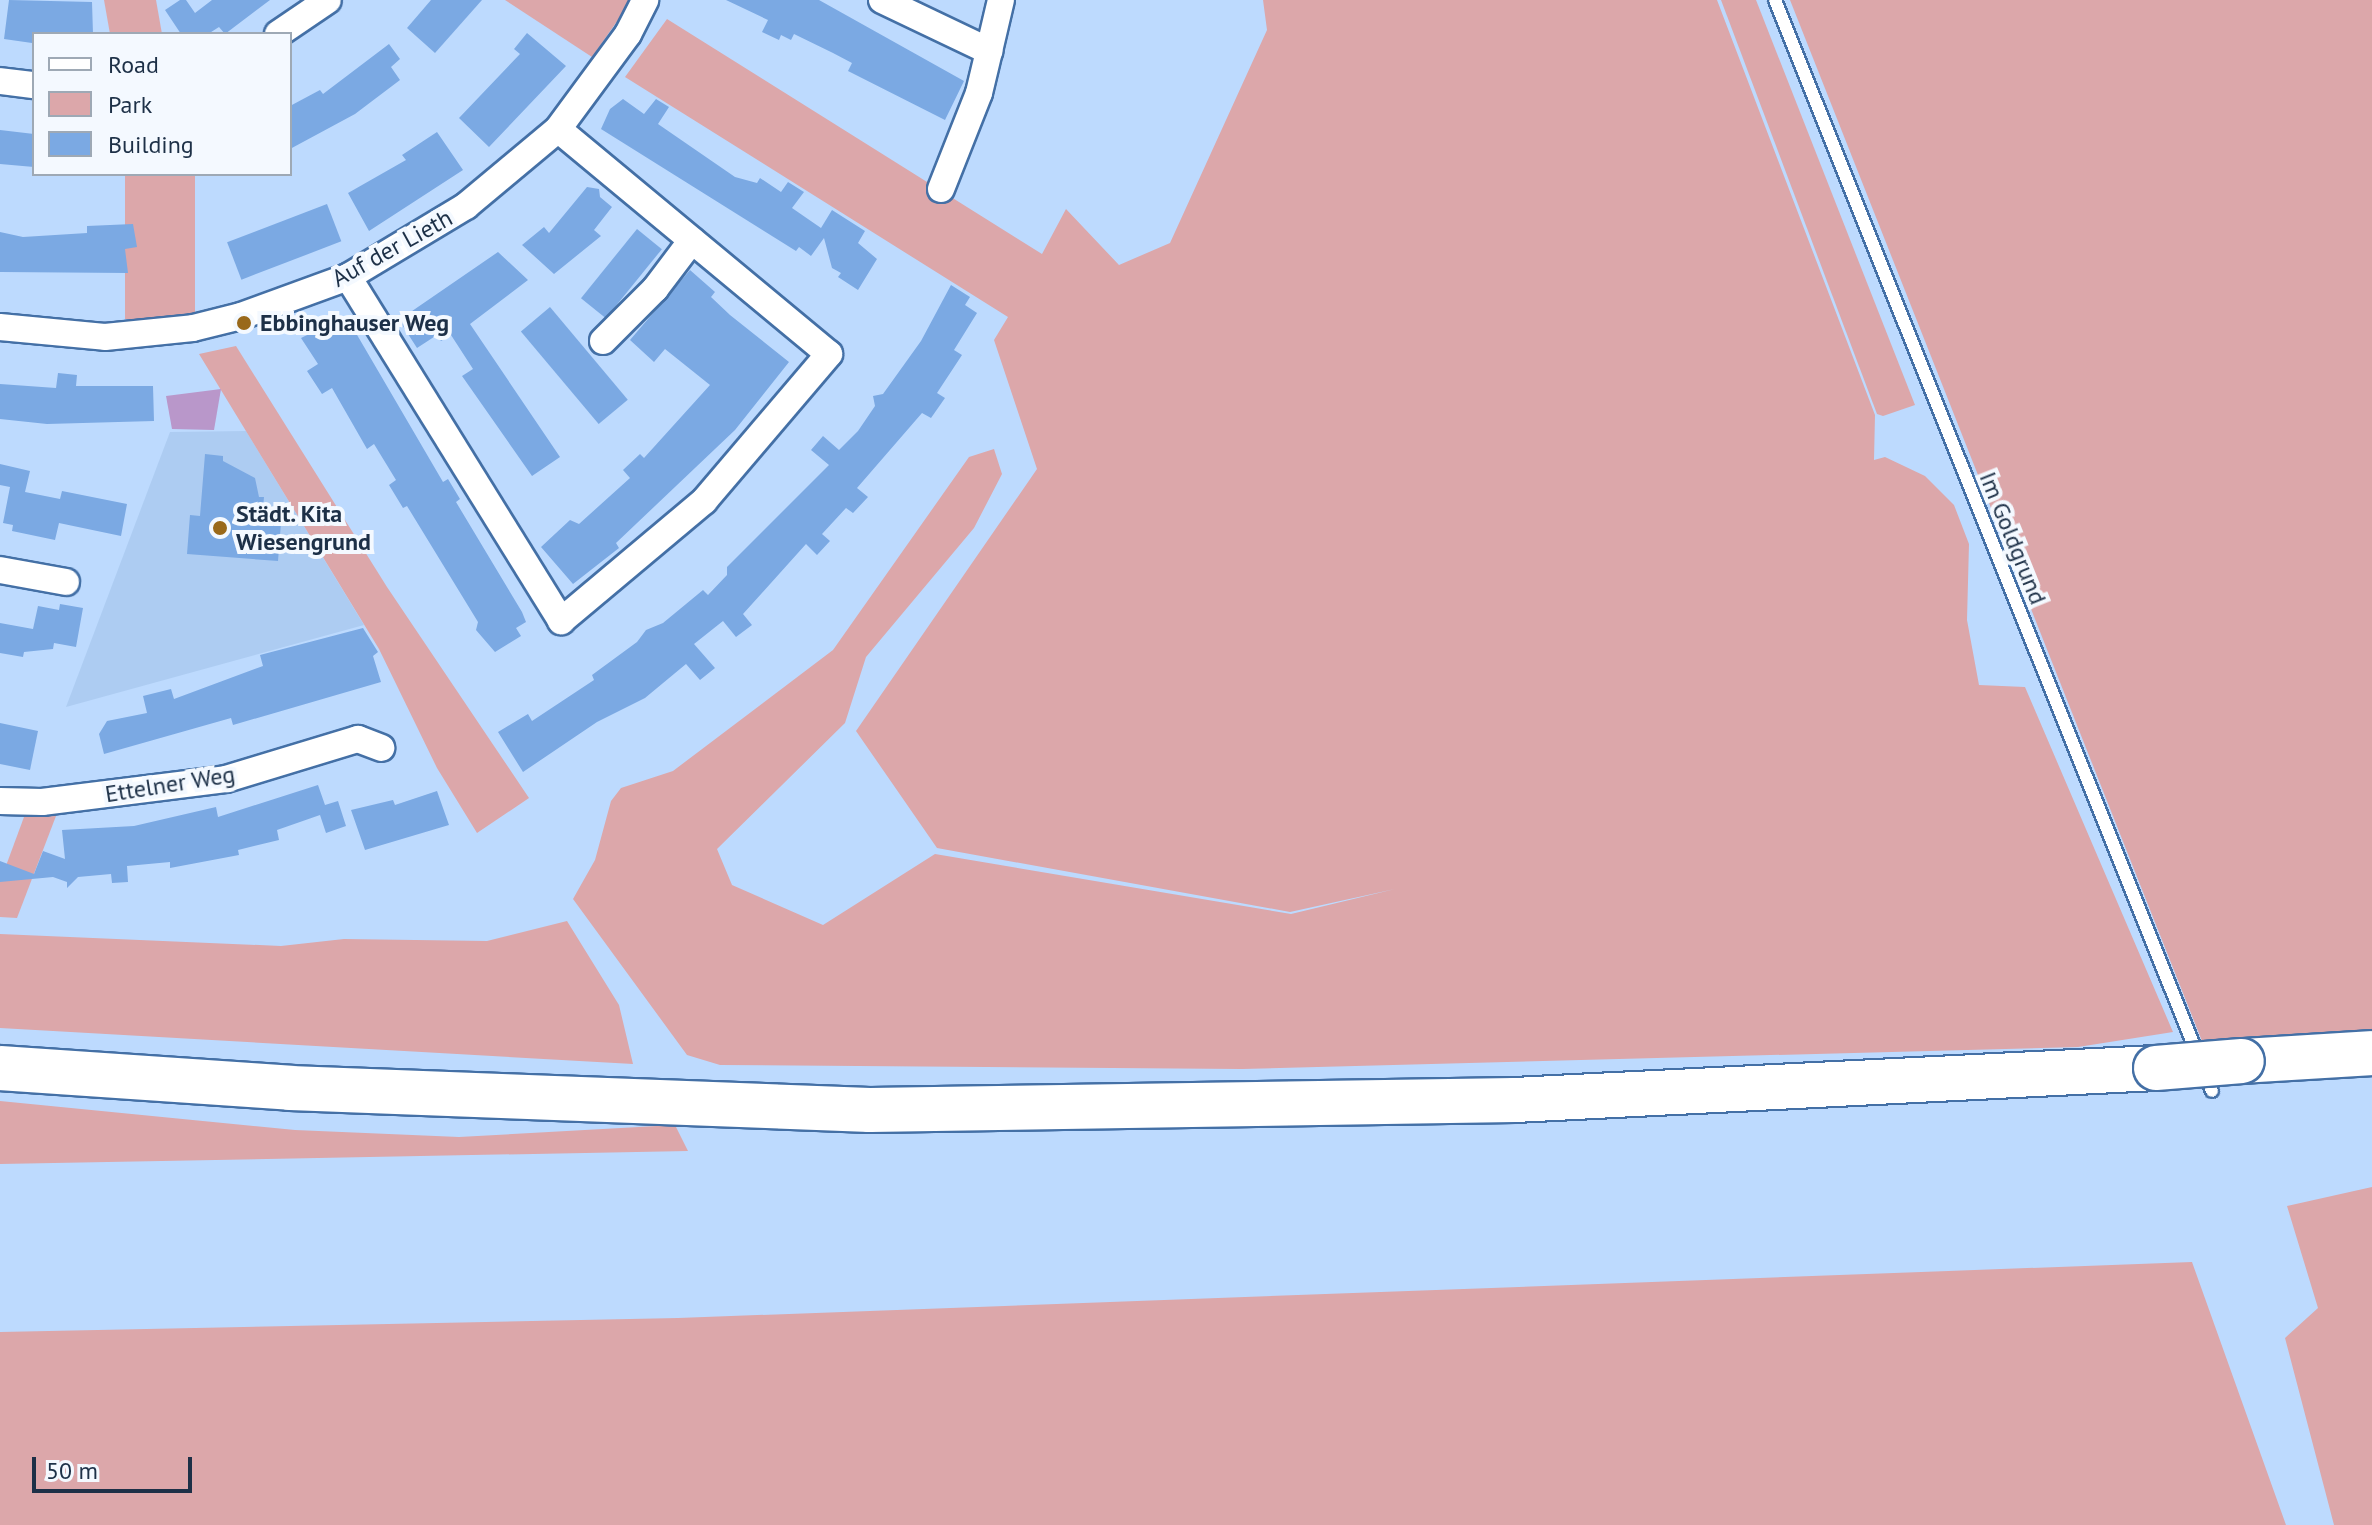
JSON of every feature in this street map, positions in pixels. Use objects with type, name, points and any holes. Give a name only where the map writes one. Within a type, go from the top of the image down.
[{"type":"highway","points":[[0,1068],[290,1088],[870,1110],[1515,1100],[2156,1068],[2227,1076],[2372,1053]]},
{"type":"street","points":[[281,32],[328,0]]},
{"type":"street","name":"Auf der Lieth","points":[[0,327],[105,337],[193,328],[241,316],[348,277],[466,206],[558,129],[628,34],[645,0]]},
{"type":"street","points":[[882,0],[989,51]]},
{"type":"street","points":[[941,189],[979,93],[1001,0]]},
{"type":"street","points":[[0,81],[32,85]]},
{"type":"street","points":[[348,277],[561,621],[704,501],[829,354],[558,129]]},
{"type":"street","points":[[603,341],[655,289],[692,240]]},
{"type":"street","points":[[0,570],[66,582]]},
{"type":"street","name":"Ettelner Weg","points":[[0,801],[42,802],[226,779],[358,739],[381,748]]},
{"type":"lane","name":"Im Goldgrund","points":[[1775,0],[2227,1076]]},
{"type":"shaded area","points":[[221,389],[214,430],[172,429],[166,396]]},
{"type":"shaded area","name":"Städt. Kita Wiesengrund","points":[[246,431],[364,625],[66,707],[170,432]]},
{"type":"green space","points":[[104,0],[156,0],[162,32],[110,32]]},
{"type":"green space","points":[[505,0],[632,0],[592,57]]},
{"type":"green space","points":[[1263,0],[1717,0],[1875,415],[1874,460],[1885,457],[1925,476],[1954,505],[1969,544],[1967,620],[1979,685],[2025,687],[2173,1032],[2078,1047],[1242,1069],[720,1065],[687,1055],[573,899],[595,860],[611,801],[621,788],[673,771],[833,650],[969,457],[994,449],[1002,474],[974,528],[866,657],[845,723],[717,849],[732,885],[823,925],[935,854],[1291,914],[1395,889],[1290,912],[937,848],[856,731],[1037,469],[994,340],[1008,317],[625,77],[667,19],[1042,254],[1066,209],[1119,265],[1170,243],[1267,30]]},
{"type":"green space","points":[[1721,0],[1756,0],[1915,405],[1883,416],[1877,414]]},
{"type":"green space","points":[[1790,0],[2372,0],[2372,1032],[2202,1041]]},
{"type":"green space","points":[[125,176],[195,176],[195,319],[125,319]]},
{"type":"green space","points":[[236,346],[387,587],[529,798],[477,833],[437,768],[379,649],[199,354]]},
{"type":"green space","points":[[56,816],[17,918],[0,917],[0,882],[24,817]]},
{"type":"green space","points":[[567,921],[619,1005],[633,1064],[0,1028],[0,934],[281,946],[344,939],[487,941]]},
{"type":"green space","points":[[0,1101],[295,1130],[459,1137],[675,1125],[688,1151],[0,1164]]},
{"type":"green space","points":[[2372,1187],[2372,1525],[2334,1525],[2285,1338],[2318,1308],[2287,1206]]},
{"type":"green space","points":[[2192,1262],[2286,1525],[0,1525],[0,1332],[678,1318]]},
{"type":"building","points":[[9,0],[92,2],[93,32],[32,32],[32,43],[4,39]]},
{"type":"building","points":[[180,0],[186,0],[195,13],[212,0],[270,0],[228,32],[219,27],[211,32],[180,32],[165,10]]},
{"type":"building","points":[[431,0],[482,0],[435,53],[407,28]]},
{"type":"building","points":[[726,0],[819,0],[964,81],[945,120],[848,71],[852,63],[794,34],[791,40],[781,35],[779,40],[762,32],[768,20]]},
{"type":"building","points":[[527,33],[566,66],[489,147],[459,118],[520,54],[514,49]]},
{"type":"building","points":[[389,44],[400,59],[391,67],[400,80],[355,114],[292,148],[292,105],[320,90],[323,94]]},
{"type":"building","points":[[623,99],[644,114],[656,99],[669,107],[658,124],[735,177],[757,183],[760,178],[781,192],[788,182],[804,192],[792,208],[821,228],[832,210],[865,231],[858,243],[877,259],[858,290],[838,277],[841,273],[832,268],[824,238],[811,256],[799,247],[796,251],[601,129],[610,109]]},
{"type":"building","points":[[0,130],[32,134],[32,167],[0,164]]},
{"type":"building","points":[[437,132],[463,170],[369,231],[348,193],[406,160],[402,155]]},
{"type":"building","points":[[587,187],[599,189],[600,197],[612,207],[594,230],[601,236],[554,274],[522,245],[544,227],[549,233]]},
{"type":"building","points":[[327,204],[341,241],[241,280],[227,242]]},
{"type":"building","points":[[133,224],[137,247],[125,249],[128,273],[0,272],[0,232],[23,237],[87,233],[87,226]]},
{"type":"building","points":[[637,229],[662,249],[606,318],[581,298]]},
{"type":"building","points":[[498,252],[528,280],[470,324],[560,457],[532,476],[462,376],[473,369],[451,335],[441,341],[437,335],[417,348],[399,320]]},
{"type":"building","points":[[690,270],[715,292],[711,297],[730,315],[789,362],[735,430],[616,543],[619,548],[573,584],[541,547],[570,520],[579,524],[630,478],[623,470],[640,454],[644,458],[710,385],[665,349],[654,362],[630,340]]},
{"type":"building","points":[[951,285],[970,297],[965,305],[977,313],[954,350],[962,355],[937,393],[945,398],[931,418],[922,413],[857,488],[868,497],[853,513],[846,508],[822,534],[830,541],[817,555],[806,544],[743,614],[752,625],[736,637],[723,621],[694,644],[715,668],[700,680],[686,664],[645,698],[597,722],[523,772],[498,732],[528,714],[532,721],[594,680],[592,675],[637,642],[646,630],[663,623],[703,590],[708,595],[727,575],[727,567],[829,465],[811,450],[823,436],[839,450],[858,431],[875,406],[873,396],[883,394],[921,341]]},
{"type":"building","points":[[550,307],[628,400],[599,424],[521,331]]},
{"type":"building","points":[[346,316],[443,482],[448,479],[460,499],[456,502],[522,612],[526,622],[516,628],[521,636],[495,652],[476,630],[478,622],[407,506],[403,508],[389,485],[396,480],[374,444],[367,449],[332,388],[322,394],[307,371],[318,364],[301,338]]},
{"type":"building","points":[[58,373],[77,375],[76,386],[153,386],[154,421],[47,424],[0,419],[0,384],[56,388]]},
{"type":"building","points":[[205,454],[223,456],[223,461],[255,478],[259,497],[264,497],[262,521],[281,523],[278,561],[187,554],[190,515],[200,516]]},
{"type":"building","points":[[0,464],[30,471],[25,492],[60,499],[62,491],[127,504],[121,536],[59,523],[55,540],[12,531],[13,525],[3,523],[10,487],[0,485]]},
{"type":"building","points":[[60,604],[83,608],[76,647],[54,643],[53,649],[24,652],[23,657],[0,653],[0,623],[33,629],[38,606],[59,610]]},
{"type":"building","points":[[363,628],[378,652],[373,656],[381,682],[233,725],[231,718],[104,754],[99,734],[107,721],[147,713],[143,696],[171,689],[174,699],[263,666],[260,655]]},
{"type":"building","points":[[0,723],[38,731],[30,770],[0,764]]},
{"type":"building","points":[[318,785],[325,805],[338,801],[346,826],[326,833],[320,815],[277,830],[279,840],[238,850],[239,855],[170,868],[170,862],[127,866],[128,882],[112,883],[111,874],[78,877],[67,888],[67,882],[53,877],[0,882],[0,861],[34,874],[43,851],[65,859],[62,830],[134,826],[216,807],[218,817]]},
{"type":"building","points":[[437,791],[449,825],[365,850],[351,810],[393,800],[395,805]]},
{"type":"place","name":"Ebbinghauser Weg","points":[[244,323]]},
{"type":"place","name":"Städt. Kita Wiesengrund","points":[[220,528]]}]
